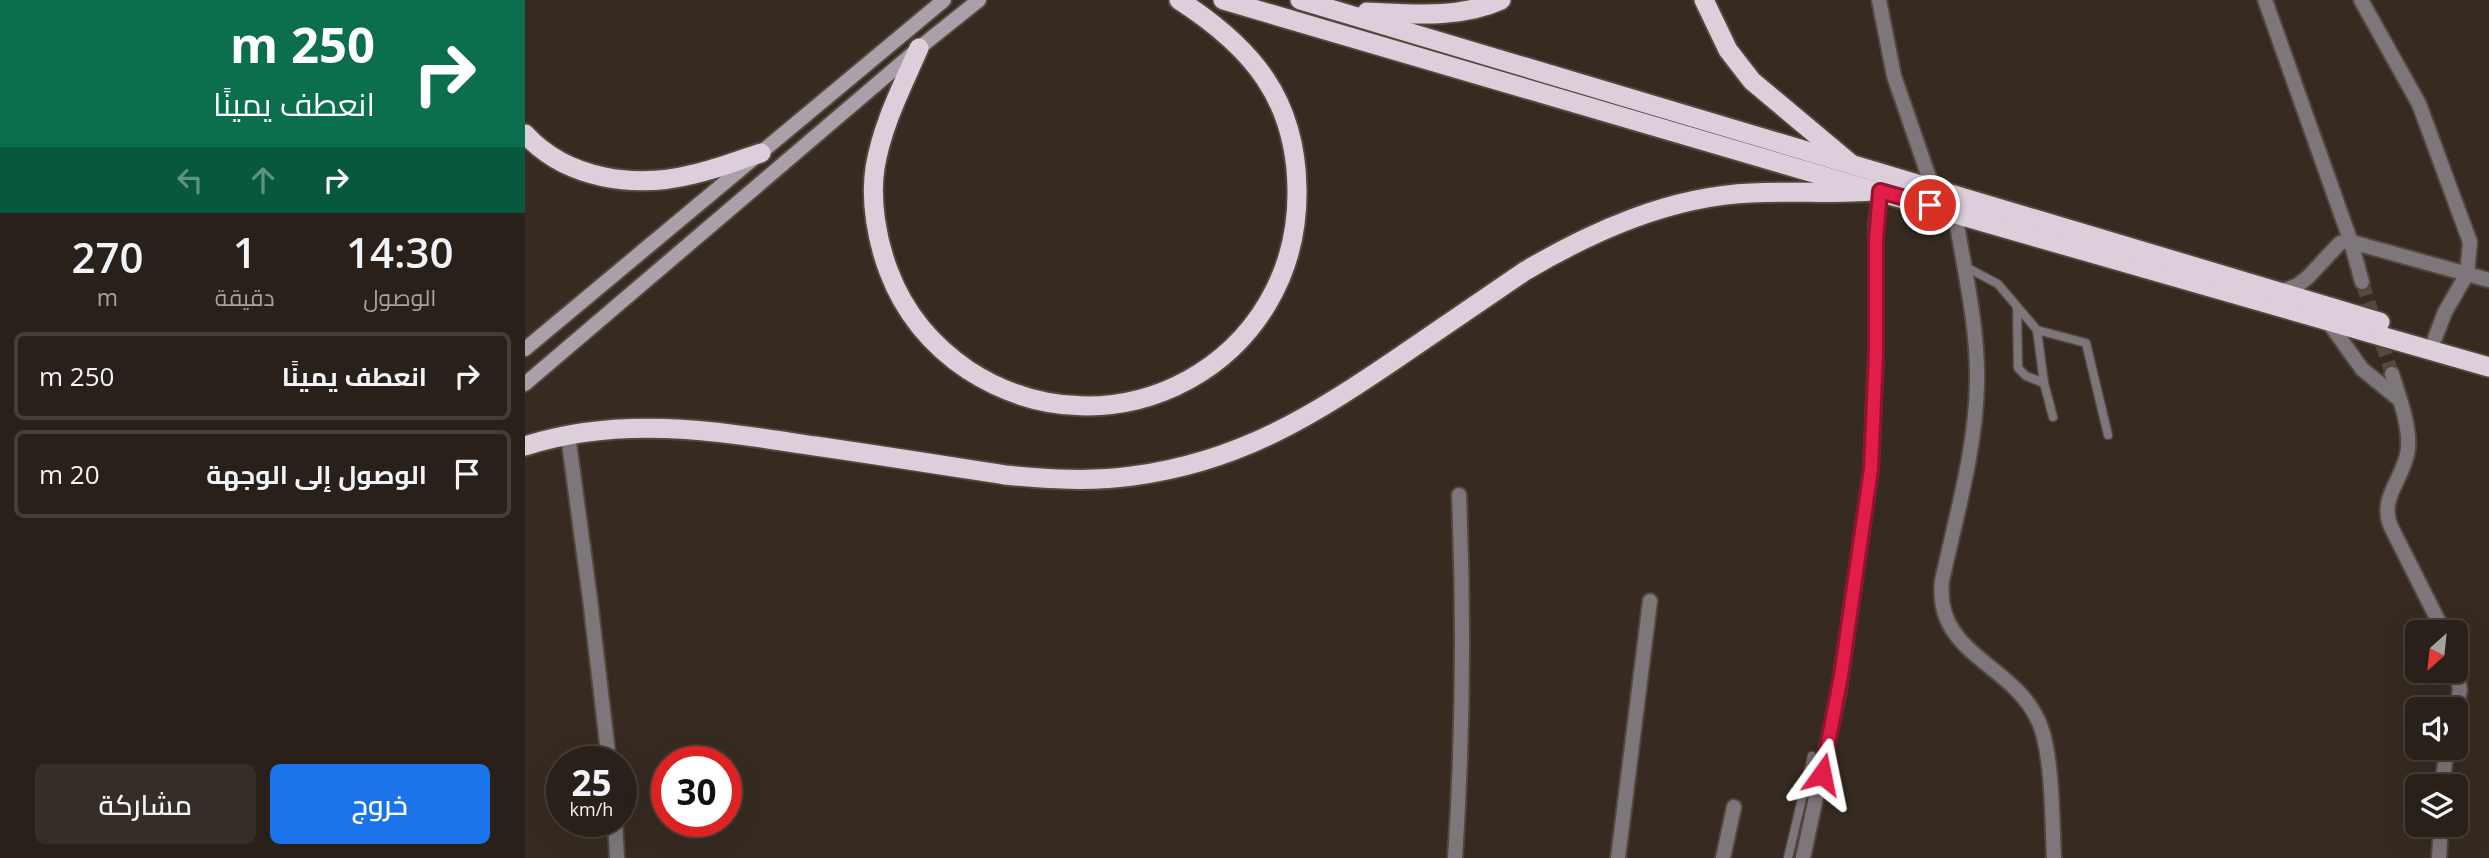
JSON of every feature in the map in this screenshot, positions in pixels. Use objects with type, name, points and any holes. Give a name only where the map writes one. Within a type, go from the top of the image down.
[{"type":"highway","points":[[919,48],[888,121],[875,170],[877,225],[881,248],[905,308],[933,343],[952,359],[1006,391],[1025,398],[1067,406],[1098,406],[1129,401],[1191,379],[1241,341],[1275,291],[1291,249],[1295,222],[1297,174],[1294,150],[1289,126],[1277,99],[1261,70],[1244,50],[1179,0]]},
{"type":"highway","points":[[1223,0],[2489,367]]},
{"type":"highway","points":[[1300,0],[2489,353]]},
{"type":"highway","points":[[1334,10],[1428,15],[1463,12],[1501,0]]},
{"type":"highway","points":[[1703,0],[1728,50],[1752,80],[1854,166]]},
{"type":"highway","points":[[525,134],[559,161],[593,174],[620,180],[660,180],[694,174],[761,153]]},
{"type":"highway","points":[[525,446],[568,435],[625,428],[689,428],[1054,479],[1130,477],[1160,472],[1218,457],[1295,424],[1341,397],[1525,271],[1555,253],[1628,220],[1685,203],[1729,195],[1878,191]]},
{"type":"main road","points":[[525,349],[944,0]]},
{"type":"main road","points":[[525,384],[979,0]]},
{"type":"street","points":[[1879,0],[1894,76],[1933,189]]},
{"type":"street","points":[[2265,0],[2351,242],[2362,282]]},
{"type":"street","points":[[2361,0],[2419,104],[2470,242],[2467,275],[2445,312],[2435,338]]},
{"type":"street","points":[[1803,858],[1839,690],[1871,469],[1876,354],[1878,191]]},
{"type":"street","points":[[1955,213],[1975,342],[1976,406],[1942,581],[1941,603],[1947,624],[1960,642],[2023,695],[2039,721],[2046,748],[2054,858]]},
{"type":"street","points":[[2280,292],[2308,278],[2340,243],[2351,242],[2489,280]]},
{"type":"street","points":[[2327,320],[2362,369],[2400,400]]},
{"type":"street","points":[[2392,374],[2400,400],[2408,452],[2388,499],[2387,514],[2438,620]]},
{"type":"street","points":[[568,435],[607,746]]},
{"type":"street","points":[[1455,858],[1463,680],[1459,495]]},
{"type":"street","points":[[1618,858],[1650,601]]},
{"type":"street","points":[[1723,858],[1734,807]]},
{"type":"street","points":[[616,837],[617,858]]},
{"type":"street","points":[[2439,858],[2440,837]]},
{"type":"lane","points":[[1964,266],[1998,284],[2038,330],[2080,340],[2088,345],[2108,435]]},
{"type":"lane","points":[[2017,308],[2018,368],[2025,376],[2044,383]]},
{"type":"lane","points":[[2038,330],[2044,383],[2053,417]]},
{"type":"lane","points":[[1788,858],[1812,756]]},
{"type":"tunnel","points":[[2362,282],[2392,374]]},
{"type":"route","points":[[1822,774],[1841,676],[1871,469],[1876,354],[1876,226],[1880,191],[1930,205]]}]
